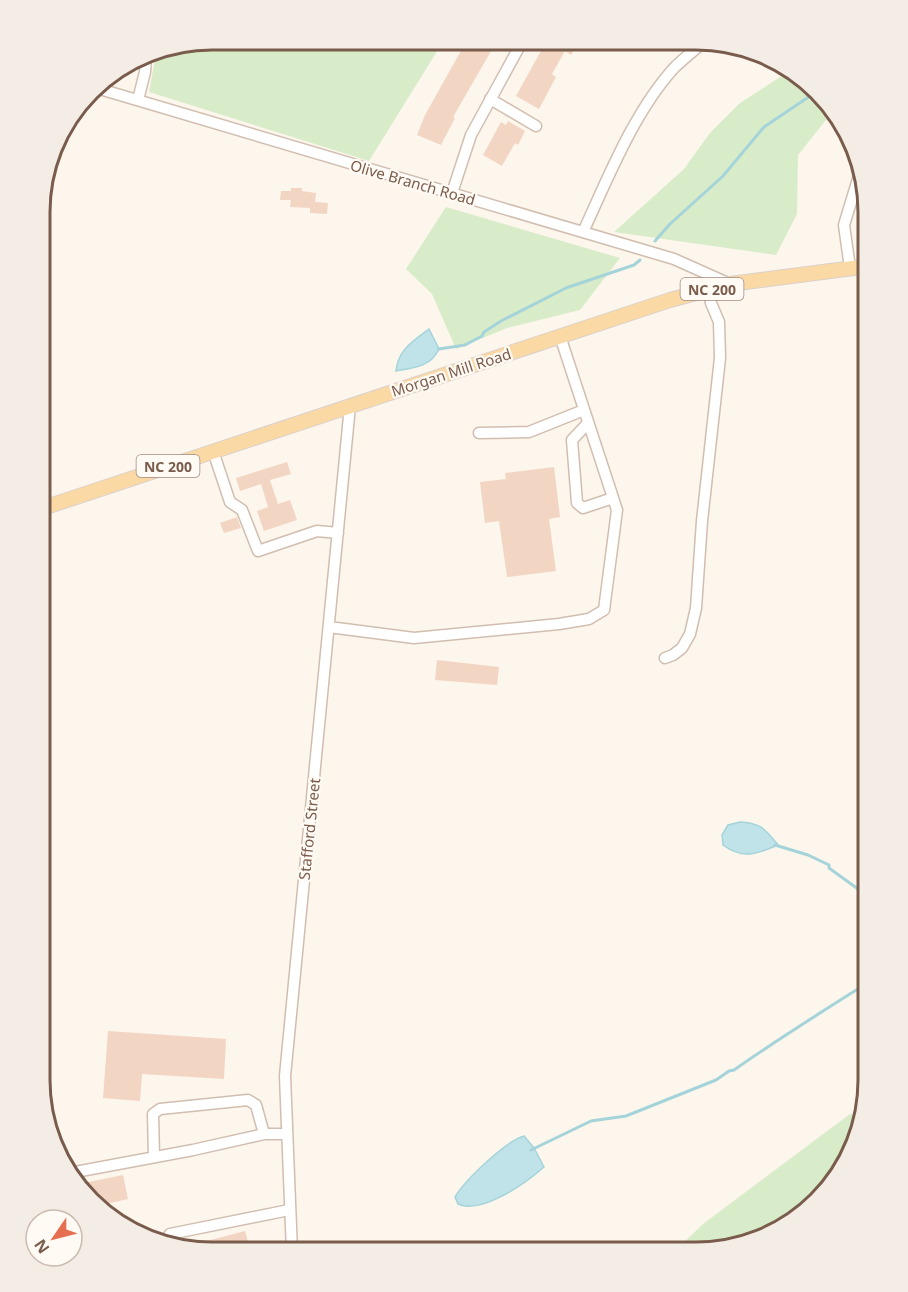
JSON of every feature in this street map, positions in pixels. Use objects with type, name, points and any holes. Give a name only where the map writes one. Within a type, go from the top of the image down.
[{"type":"main road","name":"Morgan Mill Road","points":[[50,505],[661,303],[730,284],[858,267]]},
{"type":"street","points":[[452,193],[471,135],[517,50]]},
{"type":"street","points":[[584,232],[622,146],[651,99],[675,68],[695,50]]},
{"type":"street","points":[[138,100],[145,64]]},
{"type":"street","name":"Olive Branch Road","points":[[105,90],[674,259],[730,284]]},
{"type":"street","points":[[490,99],[536,126]]},
{"type":"street","points":[[850,268],[844,225],[857,188]]},
{"type":"street","points":[[665,658],[682,648],[690,634],[696,608],[702,522],[720,349],[719,322],[711,303],[710,289]]},
{"type":"street","points":[[329,627],[414,639],[492,632],[589,619],[603,610],[617,510],[560,336]]},
{"type":"street","name":"Stafford Street","points":[[291,1242],[285,1076],[350,406]]},
{"type":"street","points":[[479,433],[529,432],[584,410]]},
{"type":"street","points":[[588,423],[572,440],[577,503],[583,508],[613,498]]},
{"type":"street","points":[[213,451],[230,502],[242,510],[258,551],[317,531],[338,534]]},
{"type":"street","points":[[154,1157],[153,1114],[160,1109],[248,1100],[256,1105],[264,1134]]},
{"type":"street","points":[[77,1172],[264,1134],[286,1134]]},
{"type":"street","points":[[168,1237],[170,1234],[289,1210]]},
{"type":"green space","points":[[438,50],[369,161],[149,92],[155,60],[190,51]]},
{"type":"green space","points":[[784,75],[803,90],[828,117],[798,155],[797,214],[776,255],[614,232],[684,169],[710,133],[740,103]]},
{"type":"green space","points":[[446,207],[620,258],[580,310],[507,328],[456,349],[432,294],[406,269]]},
{"type":"green space","points":[[850,1114],[854,1116],[850,1133],[831,1171],[803,1202],[787,1215],[768,1226],[739,1237],[718,1241],[684,1242],[703,1224]]},
{"type":"water","points":[[429,329],[439,349],[436,355],[421,366],[396,371],[403,352]]},
{"type":"water","points":[[740,822],[762,828],[778,845],[750,854],[730,850],[723,845],[722,835],[728,825]]},
{"type":"water","points":[[524,1136],[534,1148],[544,1167],[503,1196],[479,1205],[458,1204],[455,1197],[476,1172],[507,1145]]},
{"type":"building","points":[[461,50],[492,50],[453,117],[455,118],[441,145],[417,135],[425,115]]},
{"type":"building","points":[[541,50],[574,50],[571,55],[565,51],[552,74],[556,77],[539,109],[516,96]]},
{"type":"building","points":[[508,121],[525,131],[518,145],[515,143],[502,166],[483,155],[501,122],[506,125]]},
{"type":"building","points":[[291,188],[302,188],[302,191],[316,193],[315,202],[328,203],[327,214],[310,213],[310,208],[290,207],[291,200],[280,200],[281,191],[291,191]]},
{"type":"building","points":[[287,462],[291,474],[270,480],[278,504],[290,500],[297,520],[264,531],[257,511],[268,507],[261,484],[240,491],[236,478]]},
{"type":"building","points":[[554,467],[560,517],[549,519],[556,571],[507,577],[499,521],[485,523],[480,482],[506,479],[505,473]]},
{"type":"building","points":[[237,517],[241,528],[224,533],[220,523]]},
{"type":"building","points":[[437,660],[499,667],[497,685],[435,680]]},
{"type":"building","points":[[108,1031],[226,1039],[224,1079],[142,1074],[140,1101],[103,1098]]},
{"type":"building","points":[[123,1175],[128,1199],[107,1204],[86,1182]]},
{"type":"building","points":[[245,1231],[248,1242],[211,1242],[204,1242]]},
{"type":"waterway","points":[[655,241],[670,224],[723,176],[764,127],[809,96]]},
{"type":"waterway","points":[[439,349],[465,345],[482,336],[484,332],[501,321],[566,288],[634,265],[640,260]]},
{"type":"waterway","points":[[775,845],[808,855],[829,865],[829,868],[858,889]]},
{"type":"waterway","points":[[531,1150],[591,1121],[626,1116],[716,1080],[858,989]]}]
